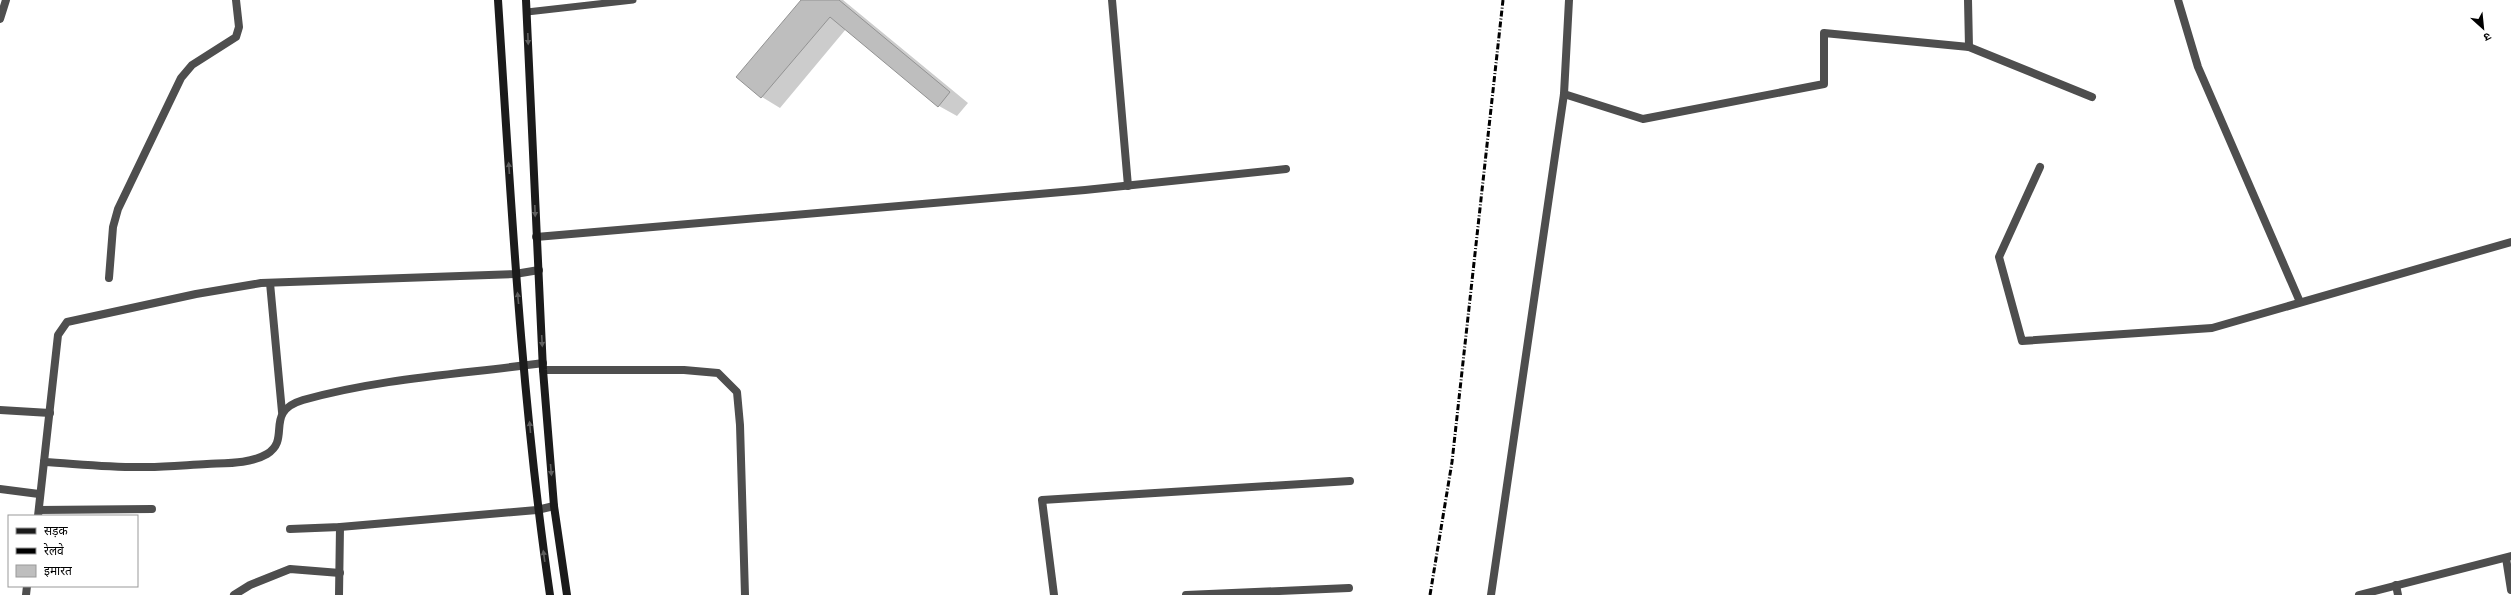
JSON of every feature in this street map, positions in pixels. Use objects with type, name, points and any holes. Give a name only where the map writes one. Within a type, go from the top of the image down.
[{"type":"main road","points":[[498,0],[516,274],[537,510],[550,595]]},
{"type":"main road","points":[[526,0],[543,367],[554,506],[567,595]]},
{"type":"street","points":[[0,19],[6,0]]},
{"type":"street","points":[[109,278],[113,227],[118,209],[182,78],[192,65],[236,37],[239,28],[236,0]]},
{"type":"street","points":[[1112,0],[1128,186]]},
{"type":"street","points":[[1491,595],[1564,94],[1569,0]]},
{"type":"street","points":[[1968,0],[1968,47]]},
{"type":"street","points":[[2178,0],[2198,67],[2300,302]]},
{"type":"street","points":[[1564,94],[1643,119],[1824,84],[1824,33],[1968,47],[2092,97]]},
{"type":"street","points":[[2040,166],[2000,257],[2022,341],[2212,328],[2511,242]]},
{"type":"street","points":[[536,236],[1128,186],[1286,169]]},
{"type":"street","points":[[152,509],[39,513],[39,494],[50,414],[58,335],[67,322],[196,294],[270,283],[516,274],[539,270]]},
{"type":"street","points":[[44,462],[145,467],[243,462],[265,456],[274,450],[278,441],[282,412],[270,283]]},
{"type":"street","points":[[282,412],[289,405],[338,391],[439,375],[525,365],[543,367],[684,370],[718,374],[737,392],[740,426],[745,595]]},
{"type":"street","points":[[0,410],[50,414]]},
{"type":"street","points":[[1054,595],[1042,500],[1350,481]]},
{"type":"street","points":[[0,490],[39,494]]},
{"type":"street","points":[[290,529],[340,527],[537,510],[554,506]]},
{"type":"street","points":[[339,595],[340,527]]},
{"type":"street","points":[[2359,595],[2509,557],[2511,590]]},
{"type":"street","points":[[234,595],[250,585],[290,569],[340,573]]},
{"type":"street","points":[[2396,585],[2398,595]]},
{"type":"street","points":[[1186,595],[1349,588]]},
{"type":"lane","points":[[527,12],[633,0]]},
{"type":"building","points":[[801,0],[839,0],[950,92],[938,107],[830,17],[761,98],[736,77]]},
{"type":"railway","points":[[1430,595],[1452,462],[1503,0]]}]
